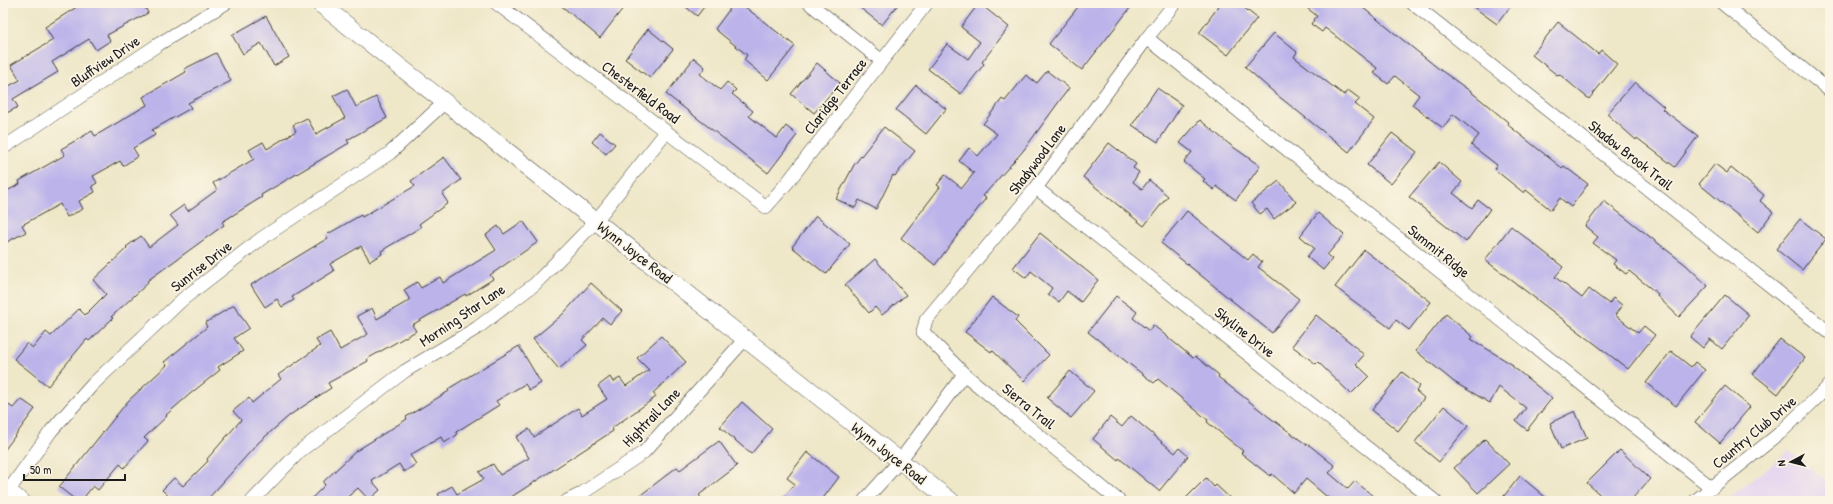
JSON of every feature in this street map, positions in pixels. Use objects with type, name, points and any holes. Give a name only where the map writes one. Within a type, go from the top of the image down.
[{"type":"street","name":"Bluffview Drive","points":[[3,148],[159,44],[226,3]]},
{"type":"street","name":"Wynn Joyce Road","points":[[319,3],[899,462],[951,501]]},
{"type":"street","name":"Chesterfield Road","points":[[496,3],[766,207]]},
{"type":"street","points":[[809,3],[882,61]]},
{"type":"street","name":"Claridge Terrace","points":[[766,207],[787,183],[927,3]]},
{"type":"street","name":"Shadywood Lane","points":[[923,332],[926,320],[1036,188],[1147,38],[1175,3]]},
{"type":"street","name":"Shadow Brook Trail","points":[[1412,3],[1830,332]]},
{"type":"street","points":[[1722,3],[1830,91]]},
{"type":"street","name":"Summit Ridge","points":[[1147,38],[1712,488]]},
{"type":"street","name":"Sunrise Drive","points":[[6,487],[51,431],[93,384],[183,300],[262,238],[390,153],[444,102]]},
{"type":"street","name":"Morning Star Lane","points":[[252,501],[306,447],[405,372],[477,328],[535,284],[596,222],[666,132]]},
{"type":"street","name":"Skyline Drive","points":[[1036,188],[1435,501]]},
{"type":"street","name":"Sierra Trail","points":[[923,332],[964,374],[1119,501]]},
{"type":"street","name":"Hightrail Lane","points":[[567,501],[581,494],[644,452],[745,339]]},
{"type":"street","points":[[864,501],[899,462],[964,374]]},
{"type":"street","name":"Country Club Drive","points":[[1696,501],[1780,433],[1830,385]]},
{"type":"street","points":[[6,487],[24,501]]},
{"type":"shaded area","points":[[1789,451],[1830,483],[1830,501],[1725,501]]},
{"type":"building","points":[[83,3],[143,3],[148,13],[107,35],[110,41],[96,50],[89,39],[52,62],[58,72],[13,99],[18,107],[3,115],[3,80],[7,87],[20,80],[11,65],[53,40],[45,27]]},
{"type":"building","points":[[558,3],[627,3],[600,38]]},
{"type":"building","points":[[681,3],[707,3],[697,16]]},
{"type":"building","points":[[734,3],[740,3],[795,46],[768,80],[744,60],[747,55],[715,29]]},
{"type":"building","points":[[854,3],[899,3],[882,25]]},
{"type":"building","points":[[979,3],[1009,27],[982,62],[984,64],[961,94],[928,69],[947,44],[968,59],[980,42],[961,27]]},
{"type":"building","points":[[1081,3],[1134,3],[1082,70],[1049,44]]},
{"type":"building","points":[[1221,3],[1238,3],[1257,18],[1228,55],[1199,33]]},
{"type":"building","points":[[1301,3],[1357,3],[1439,69],[1470,91],[1509,123],[1508,125],[1562,168],[1564,166],[1588,184],[1571,207],[1560,198],[1551,210],[1526,190],[1524,193],[1494,169],[1497,165],[1471,145],[1479,135],[1453,114],[1443,128],[1412,105],[1419,95],[1395,76],[1388,84],[1374,73],[1377,68],[1325,28],[1322,32],[1311,24],[1317,16]]},
{"type":"building","points":[[1468,3],[1513,3],[1497,24]]},
{"type":"building","points":[[266,16],[289,57],[274,66],[261,43],[243,54],[232,35]]},
{"type":"building","points":[[1558,22],[1598,54],[1601,50],[1617,64],[1589,99],[1559,74],[1557,75],[1532,55]]},
{"type":"building","points":[[648,29],[673,49],[650,78],[625,59]]},
{"type":"building","points":[[1274,33],[1297,52],[1294,57],[1344,95],[1348,90],[1360,99],[1355,104],[1374,119],[1349,152],[1277,95],[1245,67]]},
{"type":"building","points":[[216,53],[231,81],[188,103],[191,108],[152,130],[155,135],[133,148],[138,156],[123,166],[120,161],[93,176],[97,183],[92,186],[95,192],[79,201],[83,209],[67,217],[60,204],[22,225],[26,232],[3,244],[3,193],[20,184],[19,181],[65,155],[61,149],[92,131],[95,136],[147,105],[143,97],[186,72],[184,69]]},
{"type":"building","points":[[694,58],[705,67],[700,74],[720,90],[727,82],[736,90],[732,94],[753,111],[749,116],[777,138],[786,126],[797,135],[768,173],[666,94]]},
{"type":"building","points":[[817,63],[840,83],[814,113],[791,94]]},
{"type":"building","points":[[1047,71],[1069,88],[1023,151],[983,196],[986,198],[935,265],[901,238],[940,187],[937,185],[945,175],[962,188],[974,173],[959,161],[969,148],[978,156],[997,134],[983,124],[1002,99],[1005,101],[1026,75],[1037,83]]},
{"type":"building","points":[[1635,82],[1664,107],[1662,109],[1698,136],[1675,167],[1637,138],[1636,140],[1607,114]]},
{"type":"building","points":[[916,85],[946,109],[926,134],[896,110]]},
{"type":"building","points":[[1157,88],[1182,105],[1158,142],[1132,125]]},
{"type":"building","points":[[347,89],[356,107],[376,97],[387,118],[347,140],[349,143],[261,195],[262,197],[222,222],[224,225],[147,281],[148,283],[111,317],[113,318],[89,341],[87,339],[48,386],[14,359],[27,343],[33,348],[46,332],[51,336],[79,309],[85,315],[106,294],[93,280],[127,248],[126,247],[141,236],[149,247],[178,225],[170,215],[184,205],[188,211],[217,190],[213,183],[254,159],[249,150],[263,142],[267,149],[296,131],[293,125],[307,118],[316,134],[345,118],[333,96]]},
{"type":"building","points":[[1200,120],[1229,144],[1260,166],[1236,200],[1216,186],[1214,190],[1203,181],[1205,179],[1184,162],[1192,152],[1180,143]]},
{"type":"building","points":[[884,127],[915,151],[895,176],[893,175],[876,209],[859,200],[855,208],[836,199],[854,165]]},
{"type":"building","points":[[600,132],[615,144],[606,154],[592,142]]},
{"type":"building","points":[[1392,133],[1417,152],[1391,184],[1367,165]]},
{"type":"building","points":[[1109,143],[1136,164],[1133,168],[1139,172],[1133,182],[1142,189],[1149,180],[1168,196],[1144,226],[1083,177]]},
{"type":"building","points":[[444,157],[461,180],[442,194],[448,203],[419,224],[421,227],[381,251],[382,254],[370,261],[361,246],[330,264],[334,271],[292,297],[294,300],[282,307],[277,299],[265,307],[251,285],[328,238],[326,235],[361,215],[362,217],[415,186],[411,181]]},
{"type":"building","points":[[1439,162],[1462,182],[1453,193],[1472,208],[1478,200],[1490,209],[1466,242],[1409,197]]},
{"type":"building","points":[[1715,164],[1727,173],[1731,168],[1764,195],[1760,201],[1773,212],[1758,232],[1699,184]]},
{"type":"building","points":[[1279,181],[1296,202],[1274,219],[1267,209],[1260,214],[1251,203]]},
{"type":"building","points":[[1604,201],[1686,265],[1708,286],[1679,317],[1657,296],[1658,294],[1629,271],[1626,274],[1613,264],[1616,260],[1593,243],[1598,237],[1585,226]]},
{"type":"building","points":[[1187,211],[1248,260],[1253,254],[1262,262],[1258,267],[1299,299],[1272,333],[1161,243]]},
{"type":"building","points":[[1318,213],[1344,235],[1327,255],[1332,259],[1323,270],[1307,257],[1314,248],[1300,236]]},
{"type":"building","points":[[816,216],[850,244],[826,274],[792,247]]},
{"type":"building","points":[[1800,219],[1826,239],[1802,270],[1776,249]]},
{"type":"building","points":[[523,221],[538,242],[490,275],[493,279],[466,296],[465,294],[412,325],[416,331],[367,359],[368,361],[328,383],[331,388],[290,415],[259,442],[206,501],[174,501],[162,490],[174,478],[183,486],[208,461],[207,459],[241,420],[233,411],[249,398],[252,403],[281,379],[278,375],[320,346],[316,340],[330,332],[340,350],[368,334],[357,316],[372,308],[377,319],[410,300],[404,290],[417,282],[421,288],[440,277],[443,283],[496,250],[486,235],[498,226],[504,234]]},
{"type":"building","points":[[1511,226],[1563,267],[1555,277],[1582,298],[1589,289],[1609,304],[1613,298],[1622,305],[1615,315],[1638,333],[1644,326],[1655,335],[1628,369],[1485,260]]},
{"type":"building","points":[[1040,233],[1098,280],[1081,302],[1067,291],[1059,302],[1048,294],[1052,288],[1031,271],[1026,278],[1013,268]]},
{"type":"building","points":[[1364,250],[1431,302],[1409,330],[1396,320],[1390,328],[1335,287]]},
{"type":"building","points":[[875,259],[906,295],[882,315],[875,307],[869,313],[845,285]]},
{"type":"building","points":[[591,283],[622,311],[610,324],[603,318],[582,340],[587,345],[559,369],[533,339],[563,314]]},
{"type":"building","points":[[1725,295],[1749,315],[1722,349],[1710,339],[1703,348],[1690,337]]},
{"type":"building","points":[[1116,296],[1137,312],[1133,318],[1149,331],[1153,325],[1193,358],[1195,356],[1219,375],[1218,377],[1269,417],[1307,445],[1308,444],[1335,466],[1329,473],[1348,489],[1355,481],[1379,501],[1332,501],[1306,479],[1294,493],[1272,474],[1270,476],[1241,453],[1243,451],[1207,422],[1208,420],[1158,379],[1154,383],[1088,332]]},
{"type":"building","points":[[992,297],[1018,317],[1015,321],[1049,355],[1024,381],[992,350],[991,352],[965,332]]},
{"type":"building","points":[[234,305],[249,328],[234,338],[243,351],[218,367],[220,370],[166,415],[167,416],[144,438],[148,441],[124,468],[120,464],[98,490],[93,486],[81,501],[77,501],[59,487],[128,401],[167,365],[164,362],[207,327],[205,323]]},
{"type":"building","points":[[1446,314],[1473,337],[1471,339],[1513,365],[1512,366],[1552,398],[1527,430],[1516,421],[1526,408],[1499,387],[1490,403],[1454,382],[1416,351]]},
{"type":"building","points":[[1316,315],[1364,355],[1356,364],[1369,376],[1351,394],[1318,362],[1316,364],[1292,346]]},
{"type":"building","points":[[661,336],[686,362],[653,393],[656,397],[612,428],[613,431],[505,501],[442,501],[438,494],[452,486],[457,494],[484,479],[479,472],[493,464],[500,475],[529,458],[516,437],[529,429],[534,437],[578,408],[582,415],[607,399],[598,386],[610,377],[613,382],[620,378],[626,386],[649,370],[637,358]]},
{"type":"building","points":[[1780,339],[1805,358],[1778,394],[1753,374]]},
{"type":"building","points":[[519,346],[541,383],[529,390],[525,384],[496,401],[499,405],[456,432],[457,435],[444,443],[441,437],[410,455],[416,464],[404,472],[399,464],[372,481],[380,490],[369,500],[358,488],[343,501],[309,501],[325,485],[323,482],[356,451],[407,419],[406,417],[449,391],[448,389]]},
{"type":"building","points":[[1671,351],[1691,367],[1695,362],[1705,370],[1676,406],[1646,383]]},
{"type":"building","points":[[1070,371],[1094,391],[1071,418],[1047,398]]},
{"type":"building","points":[[1402,372],[1420,386],[1416,391],[1424,398],[1398,431],[1372,410]]},
{"type":"building","points":[[1725,386],[1750,407],[1720,443],[1695,422]]},
{"type":"building","points":[[21,399],[35,409],[3,452],[3,401],[13,408]]},
{"type":"building","points":[[742,402],[772,429],[751,454],[720,427]]},
{"type":"building","points":[[1444,406],[1468,426],[1439,462],[1415,442]]},
{"type":"building","points":[[1575,411],[1587,438],[1561,449],[1550,423]]},
{"type":"building","points":[[1131,416],[1175,453],[1179,448],[1188,456],[1159,491],[1093,439],[1110,417],[1122,427]]},
{"type":"building","points":[[1485,439],[1509,464],[1478,493],[1454,468]]},
{"type":"building","points":[[719,441],[737,466],[699,495],[703,501],[633,501],[677,467],[680,470]]},
{"type":"building","points":[[1620,450],[1650,479],[1630,501],[1607,501],[1587,483]]},
{"type":"building","points":[[807,452],[839,477],[821,501],[780,501],[795,484],[787,478]]},
{"type":"building","points":[[1520,476],[1550,501],[1500,501]]},
{"type":"building","points":[[1206,478],[1214,487],[1216,485],[1233,501],[1183,501]]}]
